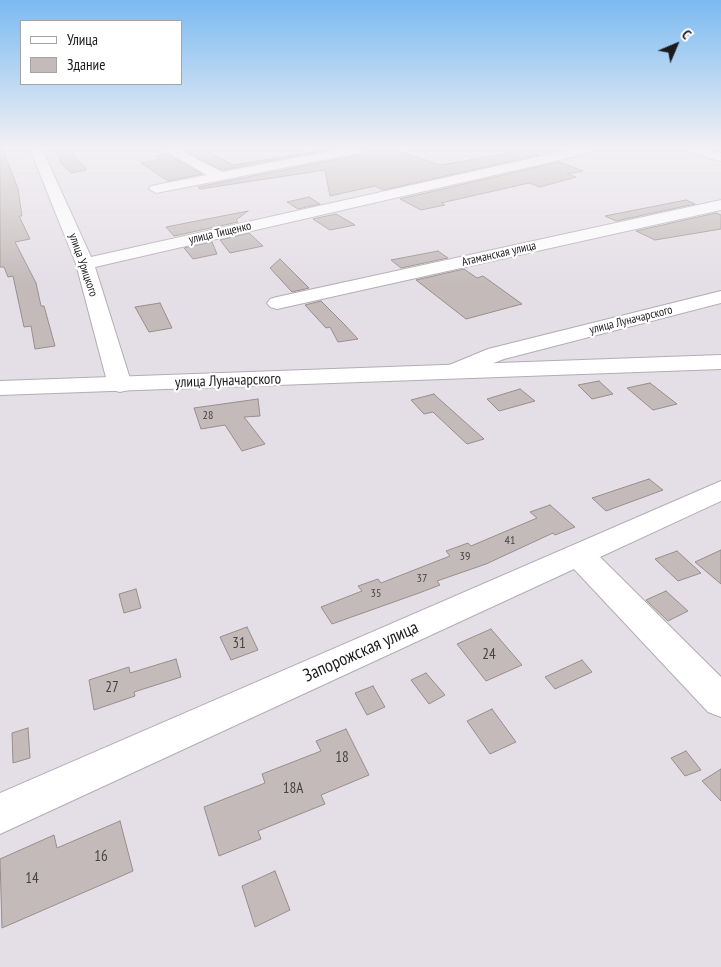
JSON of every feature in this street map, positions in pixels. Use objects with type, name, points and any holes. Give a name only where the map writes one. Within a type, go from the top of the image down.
[{"type":"street","name":"улица Урицкого","points":[[55,194],[84,264],[120,385]]},
{"type":"street","name":"улица Тищенко","points":[[84,264],[393,194]]},
{"type":"street","name":"Атаманская улица","points":[[277,303],[721,205]]},
{"type":"street","name":"улица Луначарского","points":[[455,371],[496,354],[721,297]]},
{"type":"street","name":"улица Луначарского","points":[[0,388],[721,362]]},
{"type":"street","name":"Запорожская улица","points":[[0,814],[721,490]]},
{"type":"street","points":[[578,554],[721,701]]},
{"type":"building","points":[[0,194],[19,194],[22,216],[19,216],[30,239],[15,242],[36,283],[41,306],[44,306],[55,346],[35,349],[31,326],[24,327],[13,276],[8,277],[4,267],[0,267]]},
{"type":"building","points":[[421,194],[480,194],[441,203],[445,205],[421,210],[400,199]]},
{"type":"building","points":[[309,197],[320,204],[298,209],[287,202]]},
{"type":"building","points":[[686,200],[695,204],[616,221],[605,216]]},
{"type":"building","points":[[248,211],[236,220],[238,222],[174,236],[166,227]]},
{"type":"building","points":[[716,213],[721,215],[721,229],[655,240],[636,231]]},
{"type":"building","points":[[336,214],[355,225],[330,230],[313,219]]},
{"type":"building","points":[[249,233],[263,246],[230,253],[220,240]]},
{"type":"building","points":[[212,242],[217,254],[193,259],[184,248]]},
{"type":"building","points":[[438,251],[448,258],[401,268],[391,260]]},
{"type":"building","points":[[280,259],[309,288],[292,292],[270,268]]},
{"type":"building","points":[[464,269],[477,278],[483,276],[522,304],[466,319],[416,280]]},
{"type":"building","points":[[321,301],[358,339],[338,342],[330,327],[326,328],[305,305]]},
{"type":"building","points":[[160,303],[172,328],[149,332],[135,307]]},
{"type":"building","points":[[599,381],[613,394],[592,399],[578,385]]},
{"type":"building","points":[[650,383],[677,404],[653,410],[627,388]]},
{"type":"building","points":[[520,389],[535,401],[499,411],[487,399]]},
{"type":"building","points":[[434,394],[484,439],[467,444],[433,412],[424,414],[411,400]]},
{"type":"building","points":[[258,399],[260,416],[244,417],[265,444],[242,451],[225,425],[201,429],[194,408]]},
{"type":"building","points":[[649,479],[663,490],[606,511],[592,498]]},
{"type":"building","points":[[550,505],[575,527],[555,535],[553,533],[486,564],[437,581],[440,585],[332,624],[321,607],[362,591],[358,586],[378,579],[381,583],[450,556],[446,551],[468,543],[471,546],[537,518],[530,512]]},
{"type":"building","points":[[721,550],[721,584],[695,562]]},
{"type":"building","points":[[677,551],[701,573],[678,581],[655,559]]},
{"type":"building","points":[[136,589],[141,608],[124,613],[119,594]]},
{"type":"building","points":[[666,591],[688,611],[668,621],[646,600]]},
{"type":"building","points":[[247,627],[258,650],[231,660],[220,637]]},
{"type":"building","points":[[491,629],[522,665],[486,681],[457,644]]},
{"type":"building","points":[[176,659],[181,677],[134,692],[135,696],[94,710],[89,680],[129,667],[130,673]]},
{"type":"building","points":[[582,660],[592,672],[555,689],[545,677]]},
{"type":"building","points":[[426,673],[445,695],[429,704],[411,680]]},
{"type":"building","points":[[373,686],[385,707],[367,715],[355,693]]},
{"type":"building","points":[[492,709],[516,742],[490,754],[467,721]]},
{"type":"building","points":[[28,728],[30,758],[13,763],[12,733]]},
{"type":"building","points":[[346,729],[369,775],[321,795],[325,804],[258,831],[261,839],[219,856],[204,807],[265,783],[262,774],[321,751],[316,741]]},
{"type":"building","points":[[686,751],[701,770],[685,776],[671,758]]},
{"type":"building","points":[[721,769],[721,801],[702,781]]},
{"type":"building","points":[[120,821],[133,871],[2,928],[0,859],[54,835],[57,848]]},
{"type":"building","points":[[275,871],[290,910],[255,927],[242,886]]}]
